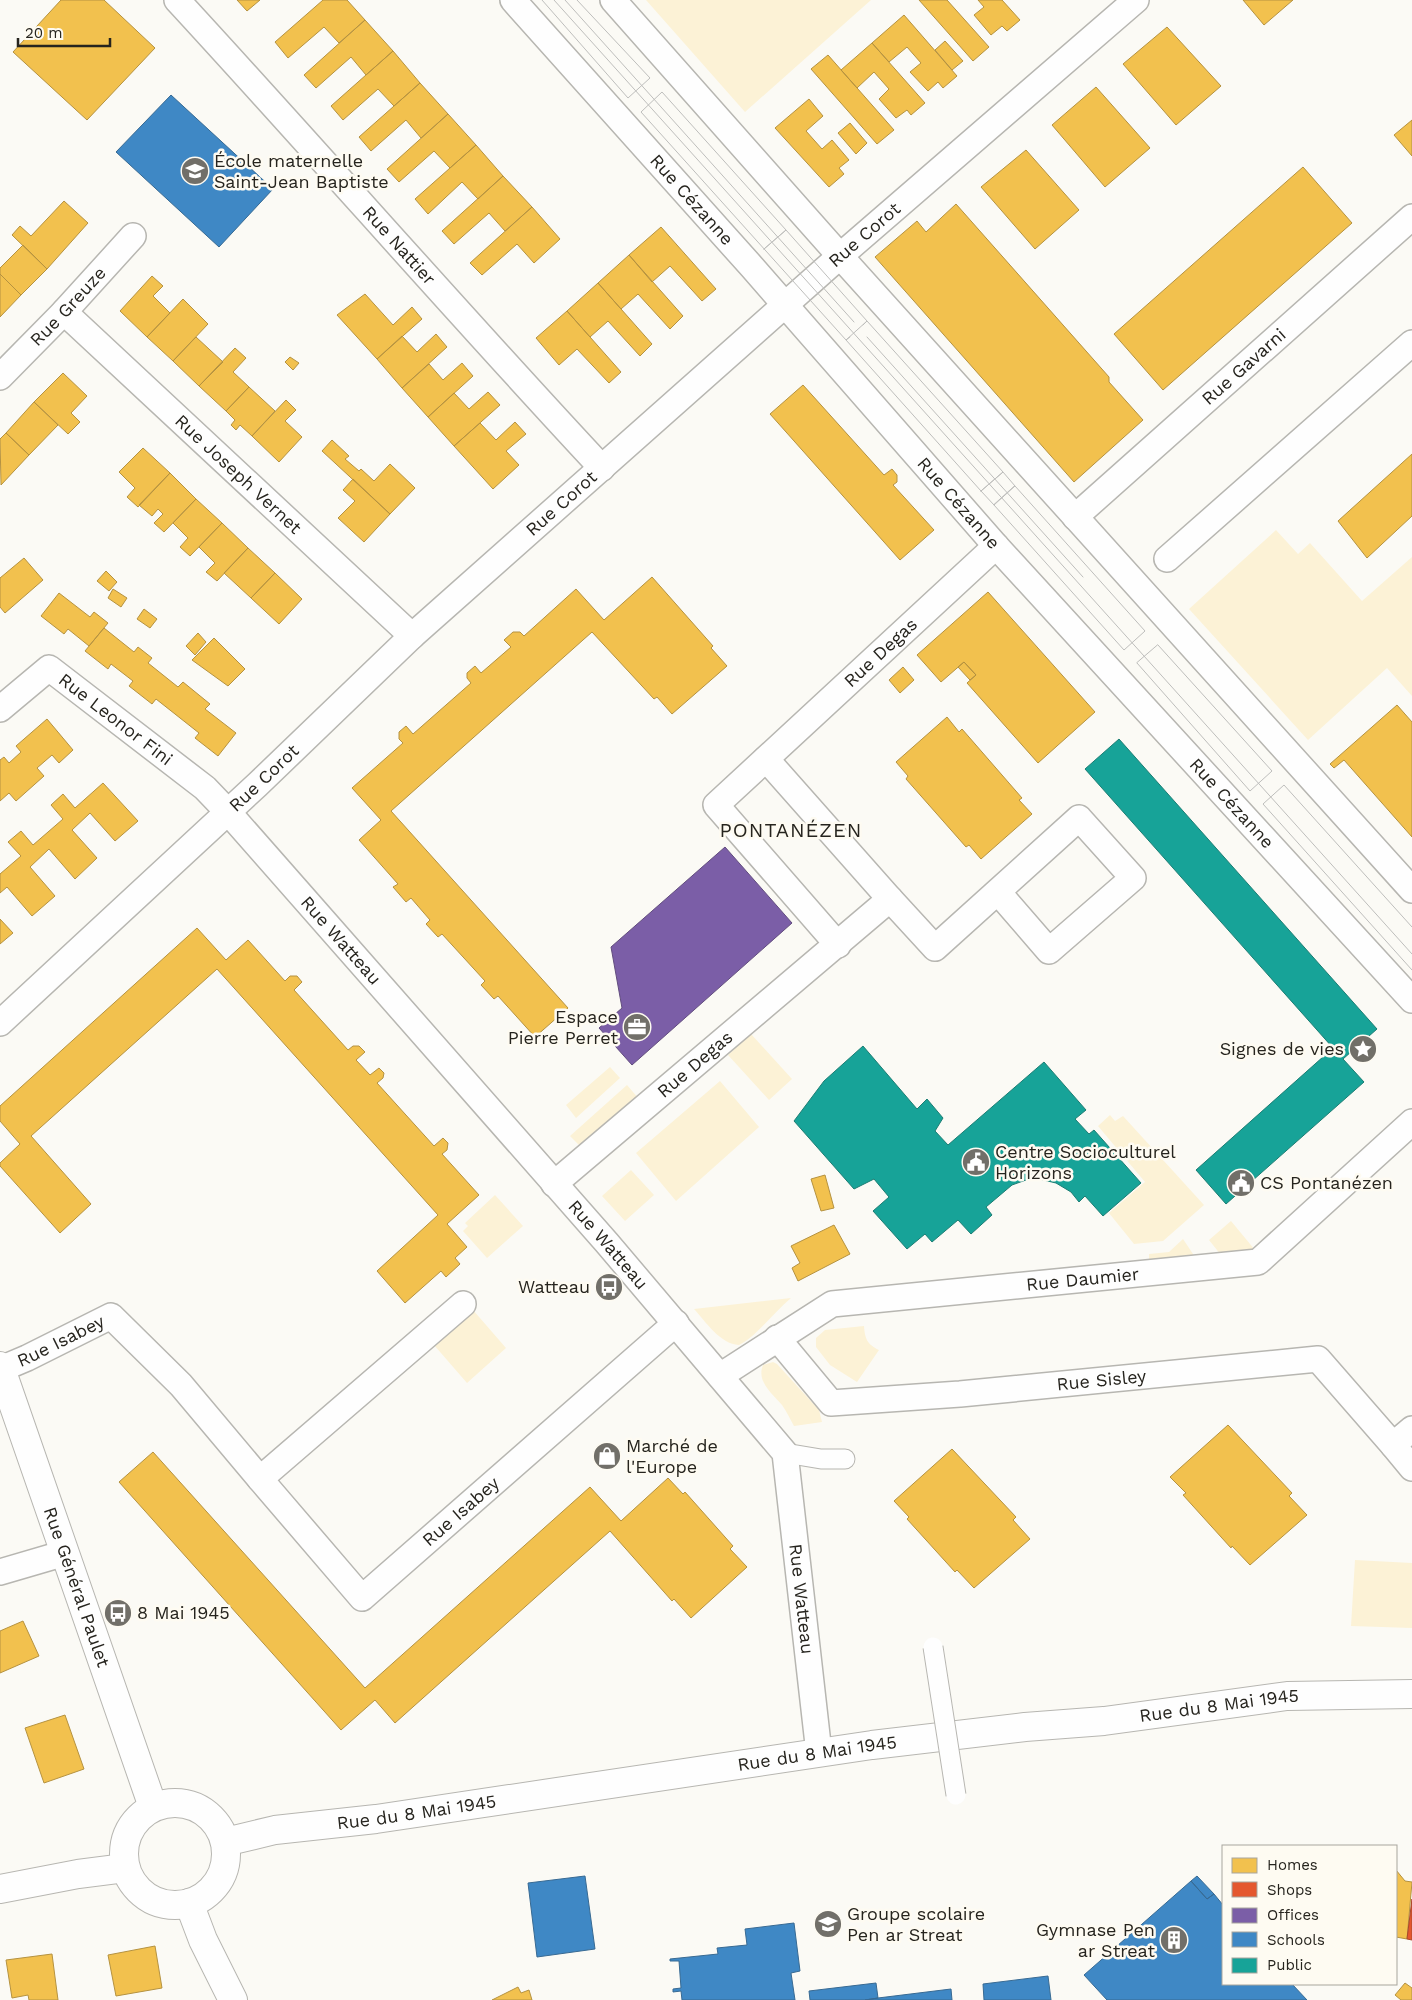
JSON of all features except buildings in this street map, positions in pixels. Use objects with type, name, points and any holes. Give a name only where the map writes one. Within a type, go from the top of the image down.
[{"type":"street","name":"Rue Nattier","points":[[177,0],[503,362],[602,468]]},
{"type":"street","name":"Rue Cézanne","points":[[513,0],[786,306],[996,546],[1412,1000]]},
{"type":"street","points":[[613,0],[840,256],[1412,890]]},
{"type":"street","name":"Rue Corot","points":[[0,1023],[228,812],[412,636],[786,306],[840,256],[1136,0]]},
{"type":"street","name":"Rue Gavarni","points":[[1075,517],[1412,217]]},
{"type":"street","name":"Rue Greuze","points":[[0,377],[64,312],[134,236]]},
{"type":"street","name":"Rue Joseph Vernet","points":[[64,312],[412,636]]},
{"type":"street","points":[[1167,559],[1412,343]]},
{"type":"street","name":"Rue Degas","points":[[838,945],[716,805],[996,546]]},
{"type":"street","name":"Rue Leonor Fini","points":[[0,709],[49,668],[205,788],[228,812]]},
{"type":"street","points":[[766,759],[890,900],[935,948],[1079,818],[1132,878],[1049,951],[998,892]]},
{"type":"street","name":"Rue Watteau","points":[[228,812],[676,1324],[785,1453],[819,1753]]},
{"type":"street","name":"Rue Degas","points":[[554,1184],[890,900]]},
{"type":"street","name":"Rue Daumier","points":[[720,1376],[832,1304],[1258,1262],[1412,1122]]},
{"type":"street","points":[[260,1479],[463,1304]]},
{"type":"street","name":"Rue Isabey","points":[[0,1367],[28,1358],[111,1316],[181,1385],[362,1598],[676,1324]]},
{"type":"street","name":"Rue Sisley","points":[[777,1338],[831,1403],[960,1394],[1318,1359],[1392,1445]]},
{"type":"street","name":"Rue Général Paulet","points":[[0,1367],[153,1807]]},
{"type":"street","points":[[1412,1429],[1392,1445],[1412,1468]]},
{"type":"street","points":[[785,1453],[821,1459],[845,1459]]},
{"type":"street","points":[[0,1572],[65,1553]]},
{"type":"street","points":[[933,1647],[956,1795]]},
{"type":"street","name":"Rue du 8 Mai 1945","points":[[225,1842],[275,1830],[376,1819],[901,1741],[1025,1727],[1104,1721],[1287,1696],[1412,1694]]},
{"type":"street","points":[[176,1802],[197,1808],[215,1822],[225,1842],[226,1862],[219,1880],[206,1894],[189,1903],[169,1905],[150,1898],[135,1886],[126,1868],[124,1850],[128,1832],[139,1818],[153,1807],[176,1802]]},
{"type":"street","points":[[0,1889],[78,1874],[126,1868]]},
{"type":"street","points":[[189,1903],[203,1940],[233,2000]]},
{"type":"shaded area","points":[[646,0],[871,0],[745,112]]},
{"type":"shaded area","points":[[1276,530],[1298,554],[1310,543],[1362,601],[1412,557],[1412,696],[1387,668],[1308,740],[1189,609]]},
{"type":"shaded area","points":[[751,1034],[792,1079],[769,1100],[728,1055]]},
{"type":"shaded area","points":[[610,1067],[620,1078],[576,1118],[566,1105]]},
{"type":"shaded area","points":[[720,1081],[759,1127],[676,1201],[636,1153]]},
{"type":"shaded area","points":[[627,1085],[639,1099],[583,1149],[570,1136]]},
{"type":"shaded area","points":[[1110,1115],[1115,1121],[1123,1116],[1204,1205],[1163,1241],[1134,1244],[1109,1213],[1145,1182],[1098,1126]]},
{"type":"shaded area","points":[[631,1170],[654,1195],[625,1221],[602,1196]]},
{"type":"shaded area","points":[[495,1195],[523,1226],[487,1258],[463,1231],[468,1226],[465,1223]]},
{"type":"shaded area","points":[[1231,1221],[1255,1250],[1221,1255],[1209,1240]]},
{"type":"shaded area","points":[[1183,1239],[1195,1257],[1149,1261],[1149,1254],[1169,1252]]},
{"type":"shaded area","points":[[791,1298],[759,1330],[739,1345],[732,1344],[720,1337],[694,1309]]},
{"type":"shaded area","points":[[473,1310],[506,1348],[467,1383],[434,1345]]},
{"type":"shaded area","points":[[864,1326],[867,1341],[879,1350],[857,1382],[830,1365],[816,1347],[816,1338],[825,1330]]},
{"type":"shaded area","points":[[773,1362],[777,1364],[819,1410],[822,1422],[794,1426],[782,1405],[766,1387],[762,1377],[763,1365]]},
{"type":"shaded area","points":[[1355,1560],[1412,1563],[1412,1628],[1351,1626]]},
{"type":"tram line","points":[[542,0],[628,98],[650,78],[577,0]]},
{"type":"tram line","points":[[554,0],[1412,954]]},
{"type":"tram line","points":[[565,0],[854,322]]},
{"type":"tram line","points":[[764,249],[786,230],[662,92],[641,112],[846,340],[867,321],[786,230],[764,249]]},
{"type":"tram line","points":[[863,325],[867,321],[1003,472],[981,491]]},
{"type":"tram line","points":[[850,337],[846,340],[981,491],[994,505],[1015,486],[1003,472],[981,491]]},
{"type":"tram line","points":[[867,337],[1083,577]]},
{"type":"tram line","points":[[1015,486],[1145,631],[1124,650],[994,505],[1015,486]]},
{"type":"tram line","points":[[1158,645],[1272,771],[1250,791],[1137,663],[1158,645]]},
{"type":"tram line","points":[[1412,927],[1284,785],[1263,804],[1412,970]]},
{"type":"place","name":"École maternelle Saint-Jean Baptiste","points":[[195,171]]},
{"type":"place","name":"Espace Pierre Perret","points":[[637,1027]]},
{"type":"place","name":"Signes de vies","points":[[1363,1049]]},
{"type":"place","name":"Centre Socioculturel Horizons","points":[[976,1162]]},
{"type":"place","name":"CS Pontanézen","points":[[1241,1183]]},
{"type":"place","name":"Watteau","points":[[609,1287]]},
{"type":"place","name":"Marché de l'Europe","points":[[607,1456]]},
{"type":"place","name":"8 Mai 1945","points":[[118,1613]]},
{"type":"place","name":"Groupe scolaire Pen ar Streat","points":[[828,1924]]},
{"type":"place","name":"Gymnase Pen ar Streat","points":[[1174,1940]]},
{"type":"district","name":"PONTANÉZEN","points":[[791,830]]}]
